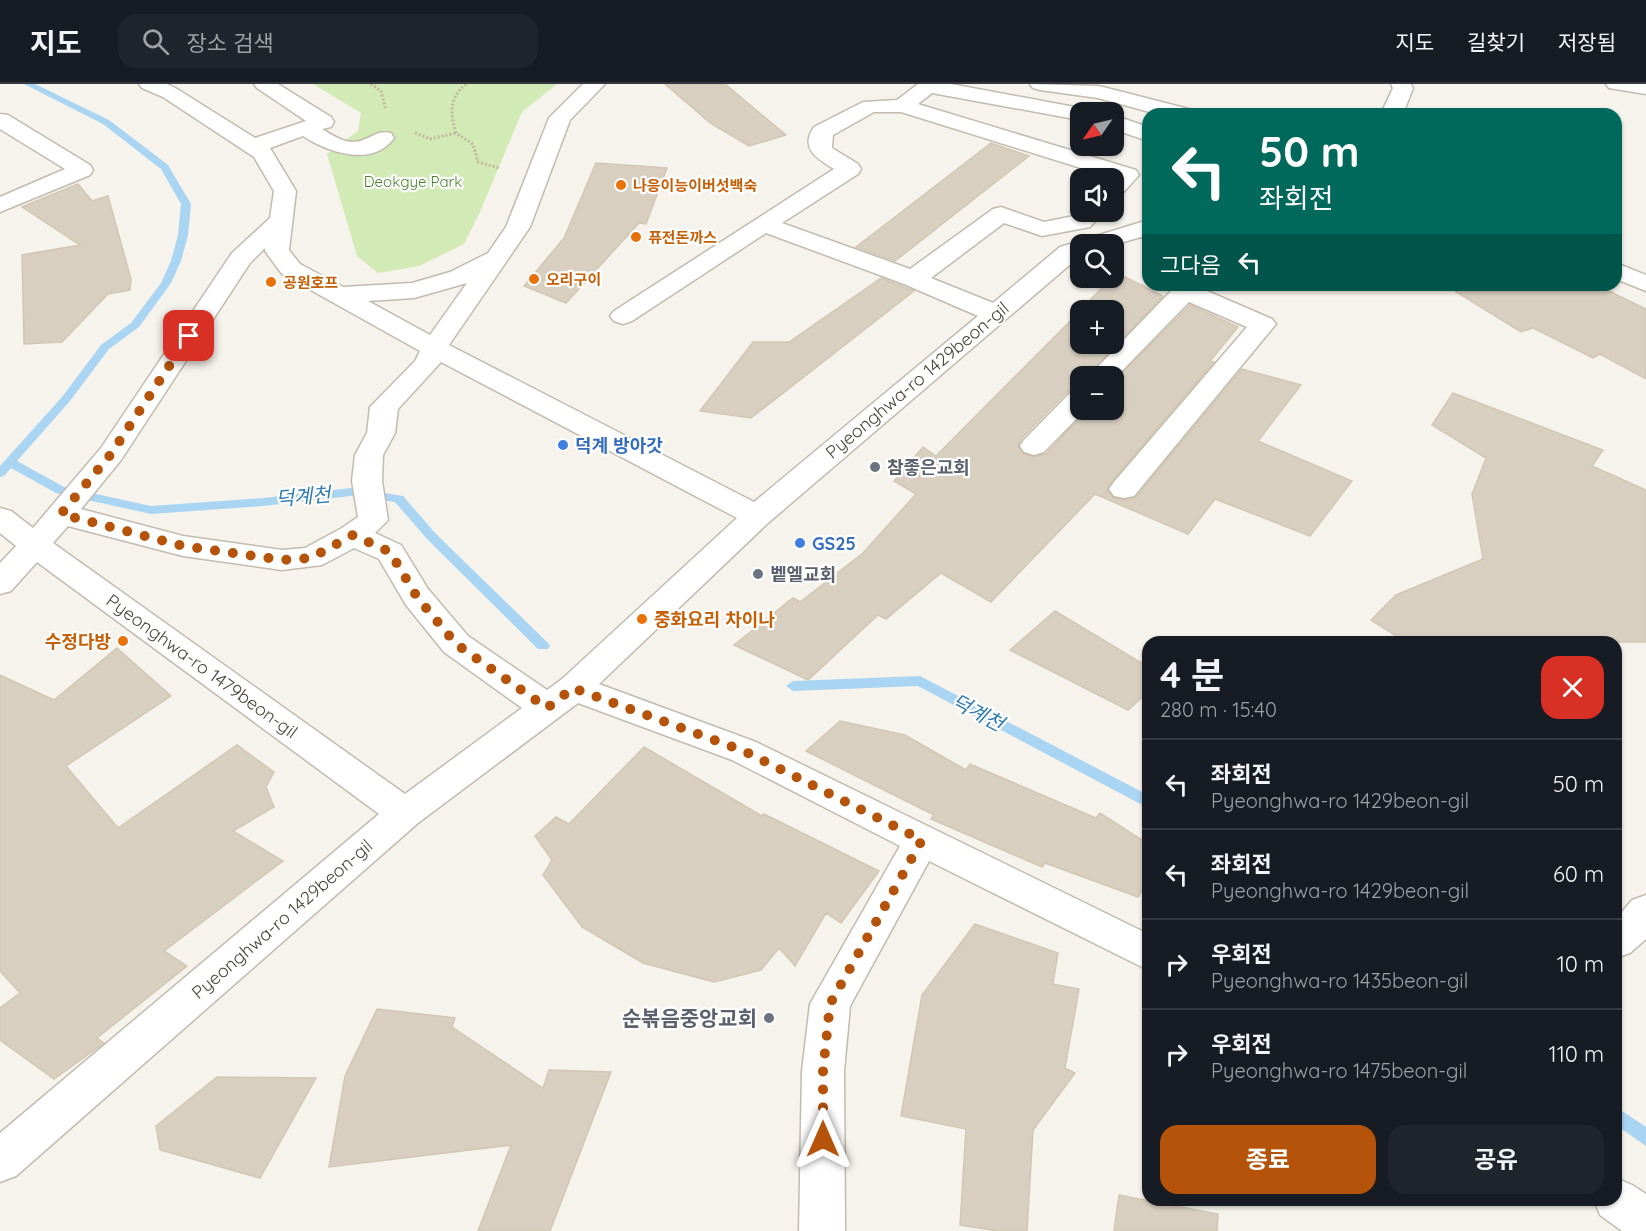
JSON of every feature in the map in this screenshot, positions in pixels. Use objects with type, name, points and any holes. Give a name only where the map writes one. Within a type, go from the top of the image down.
[{"type":"street","points":[[149,84],[170,93],[263,153],[285,191],[277,250],[291,269],[435,348],[757,516]]},
{"type":"street","points":[[253,146],[323,122],[264,84]]},
{"type":"street","points":[[595,84],[560,118],[518,226],[435,348],[427,364],[384,407],[381,433],[369,455],[363,524],[390,552],[417,597],[456,644],[560,698],[744,751],[1142,950]]},
{"type":"street","points":[[1040,84],[1099,92],[1159,108]]},
{"type":"street","points":[[1394,108],[1402,88],[1401,84]]},
{"type":"street","points":[[1616,84],[1646,88]]},
{"type":"street","points":[[902,106],[928,86],[1070,112]]},
{"type":"street","points":[[623,316],[850,169],[821,150],[822,132],[870,106],[902,106],[1080,168]]},
{"type":"street","points":[[0,120],[82,171],[0,205]]},
{"type":"street","points":[[1124,125],[1142,133]]},
{"type":"street","points":[[305,128],[328,143],[345,148],[369,147],[383,138]]},
{"type":"street","points":[[1124,177],[1142,156]]},
{"type":"street","points":[[913,279],[1001,214],[1042,229],[1082,222]]},
{"type":"street","points":[[0,584],[111,454],[241,258],[279,222]]},
{"type":"street","points":[[764,224],[913,279],[996,314]]},
{"type":"street","name":"Pyeonghwa-ro 1429beon-gil","points":[[0,1161],[405,813],[560,698],[757,516],[1070,252]]},
{"type":"street","points":[[341,295],[414,290],[459,278],[496,257]]},
{"type":"street","points":[[1622,273],[1646,284]]},
{"type":"street","points":[[1111,366],[1179,291]]},
{"type":"street","points":[[1124,489],[1263,324],[1189,291]]},
{"type":"street","points":[[1034,446],[1070,409]]},
{"type":"street","points":[[63,512],[183,546],[282,560],[311,558],[363,524]]},
{"type":"street","name":"Pyeonghwa-ro 1479beon-gil","points":[[0,518],[34,545],[405,813]]},
{"type":"street","points":[[822,1231],[823,1071],[830,1004],[922,840]]},
{"type":"street","points":[[1622,936],[1646,910]]},
{"type":"street","points":[[1622,1204],[1646,1221]]},
{"type":"path","points":[[466,84],[453,99],[450,112],[456,133],[473,144],[478,162],[499,168]]},
{"type":"green space","name":"Deokgye Park","points":[[313,84],[557,84],[522,112],[464,244],[419,266],[378,273],[357,256],[327,154],[358,131],[361,113]]},
{"type":"building","points":[[665,84],[725,84],[786,135],[749,146],[710,123]]},
{"type":"building","points":[[991,143],[1029,156],[895,261],[856,247]]},
{"type":"building","points":[[596,163],[667,168],[646,224],[639,223],[566,303],[524,286],[564,238]]},
{"type":"building","points":[[78,184],[92,201],[108,196],[131,279],[130,290],[108,294],[62,342],[24,344],[22,255],[80,245],[22,207]]},
{"type":"building","points":[[1124,276],[1142,286],[1142,291],[1153,291],[1163,296],[1124,337],[1124,300],[1090,300],[1102,288],[1124,288]]},
{"type":"building","points":[[881,278],[914,291],[751,418],[700,411],[753,342],[789,342]]},
{"type":"building","points":[[1455,291],[1609,291],[1646,309],[1646,379],[1600,354],[1593,358],[1533,328],[1521,332]]},
{"type":"building","points":[[1190,305],[1238,327],[1210,361],[1214,362],[1112,481],[1107,490],[1114,498],[1124,500],[1136,497],[1242,369],[1301,385],[1258,441],[1352,481],[1310,536],[1215,499],[1188,534],[1095,494],[991,602],[941,573],[886,619],[878,615],[808,680],[734,645],[793,598],[800,602],[863,553],[916,494],[894,481],[923,447],[936,456],[1070,321],[1070,354],[1108,354],[1096,366],[1070,366],[1070,391],[1022,438],[1018,445],[1022,453],[1033,457],[1046,454],[1078,420],[1124,420],[1124,371]]},
{"type":"building","points":[[1453,393],[1603,450],[1592,466],[1646,490],[1646,642],[1622,642],[1622,636],[1396,636],[1371,620],[1396,595],[1483,559],[1472,494],[1486,458],[1432,425]]},
{"type":"building","points":[[1055,611],[1142,663],[1142,697],[1128,710],[1010,650]]},
{"type":"building","points":[[117,648],[171,696],[66,766],[118,828],[237,745],[274,772],[266,787],[274,807],[233,831],[283,861],[164,951],[187,966],[97,1038],[104,1043],[54,1079],[0,1040],[0,1008],[20,993],[0,971],[0,675],[54,700]]},
{"type":"building","points":[[840,721],[905,735],[966,770],[970,764],[1096,818],[1100,813],[1142,840],[1142,891],[1138,897],[1045,863],[1042,867],[931,819],[934,815],[806,751]]},
{"type":"building","points":[[644,747],[762,816],[764,814],[879,871],[841,923],[826,913],[795,966],[779,948],[761,970],[714,982],[643,963],[582,927],[543,875],[552,860],[535,836],[556,817],[569,824]]},
{"type":"building","points":[[975,924],[1058,953],[1053,984],[1079,989],[1065,1068],[1075,1073],[1033,1130],[1027,1231],[998,1231],[960,1225],[966,1129],[901,1116],[922,995]]},
{"type":"building","points":[[377,1009],[455,1018],[452,1027],[543,1088],[549,1070],[611,1072],[550,1231],[478,1231],[511,1145],[329,1167],[345,1076]]},
{"type":"building","points":[[217,1077],[316,1078],[260,1178],[160,1150],[156,1126]]},
{"type":"building","points":[[1119,1195],[1142,1199],[1142,1206],[1176,1206],[1218,1214],[1217,1231],[1114,1231]]},
{"type":"waterway","name":"덕계천","points":[[0,473],[66,399],[105,347],[135,325],[166,283],[176,261],[183,235],[186,204],[165,167],[106,122],[28,84]]},
{"type":"waterway","name":"덕계천","points":[[10,462],[60,490],[151,510],[263,502],[351,492],[399,499],[432,537],[543,646]]},
{"type":"waterway","name":"덕계천","points":[[793,686],[920,681],[1142,799]]},
{"type":"waterway","name":"덕계천","points":[[1622,1120],[1646,1138]]},
{"type":"place","name":"나응이능이버섯백숙","points":[[621,185]]},
{"type":"place","name":"퓨전돈까스","points":[[636,237]]},
{"type":"place","name":"오리구이","points":[[534,279]]},
{"type":"place","name":"공원호프","points":[[271,282]]},
{"type":"place","name":"덕계 방아갓","points":[[563,445]]},
{"type":"place","name":"참좋은교회","points":[[875,467]]},
{"type":"place","name":"GS25","points":[[800,543]]},
{"type":"place","name":"벹엘교회","points":[[758,574]]},
{"type":"place","name":"중화요리 차이나","points":[[642,619]]},
{"type":"place","name":"수정다방","points":[[123,641]]},
{"type":"place","name":"순볶음중앙교회","points":[[769,1018]]},
{"type":"route","points":[[189,336],[111,454],[61,514],[183,546],[282,560],[311,558],[353,535],[390,552],[417,597],[456,644],[547,708],[573,688],[744,751],[922,840],[830,1004],[823,1071],[823,1139]]}]
